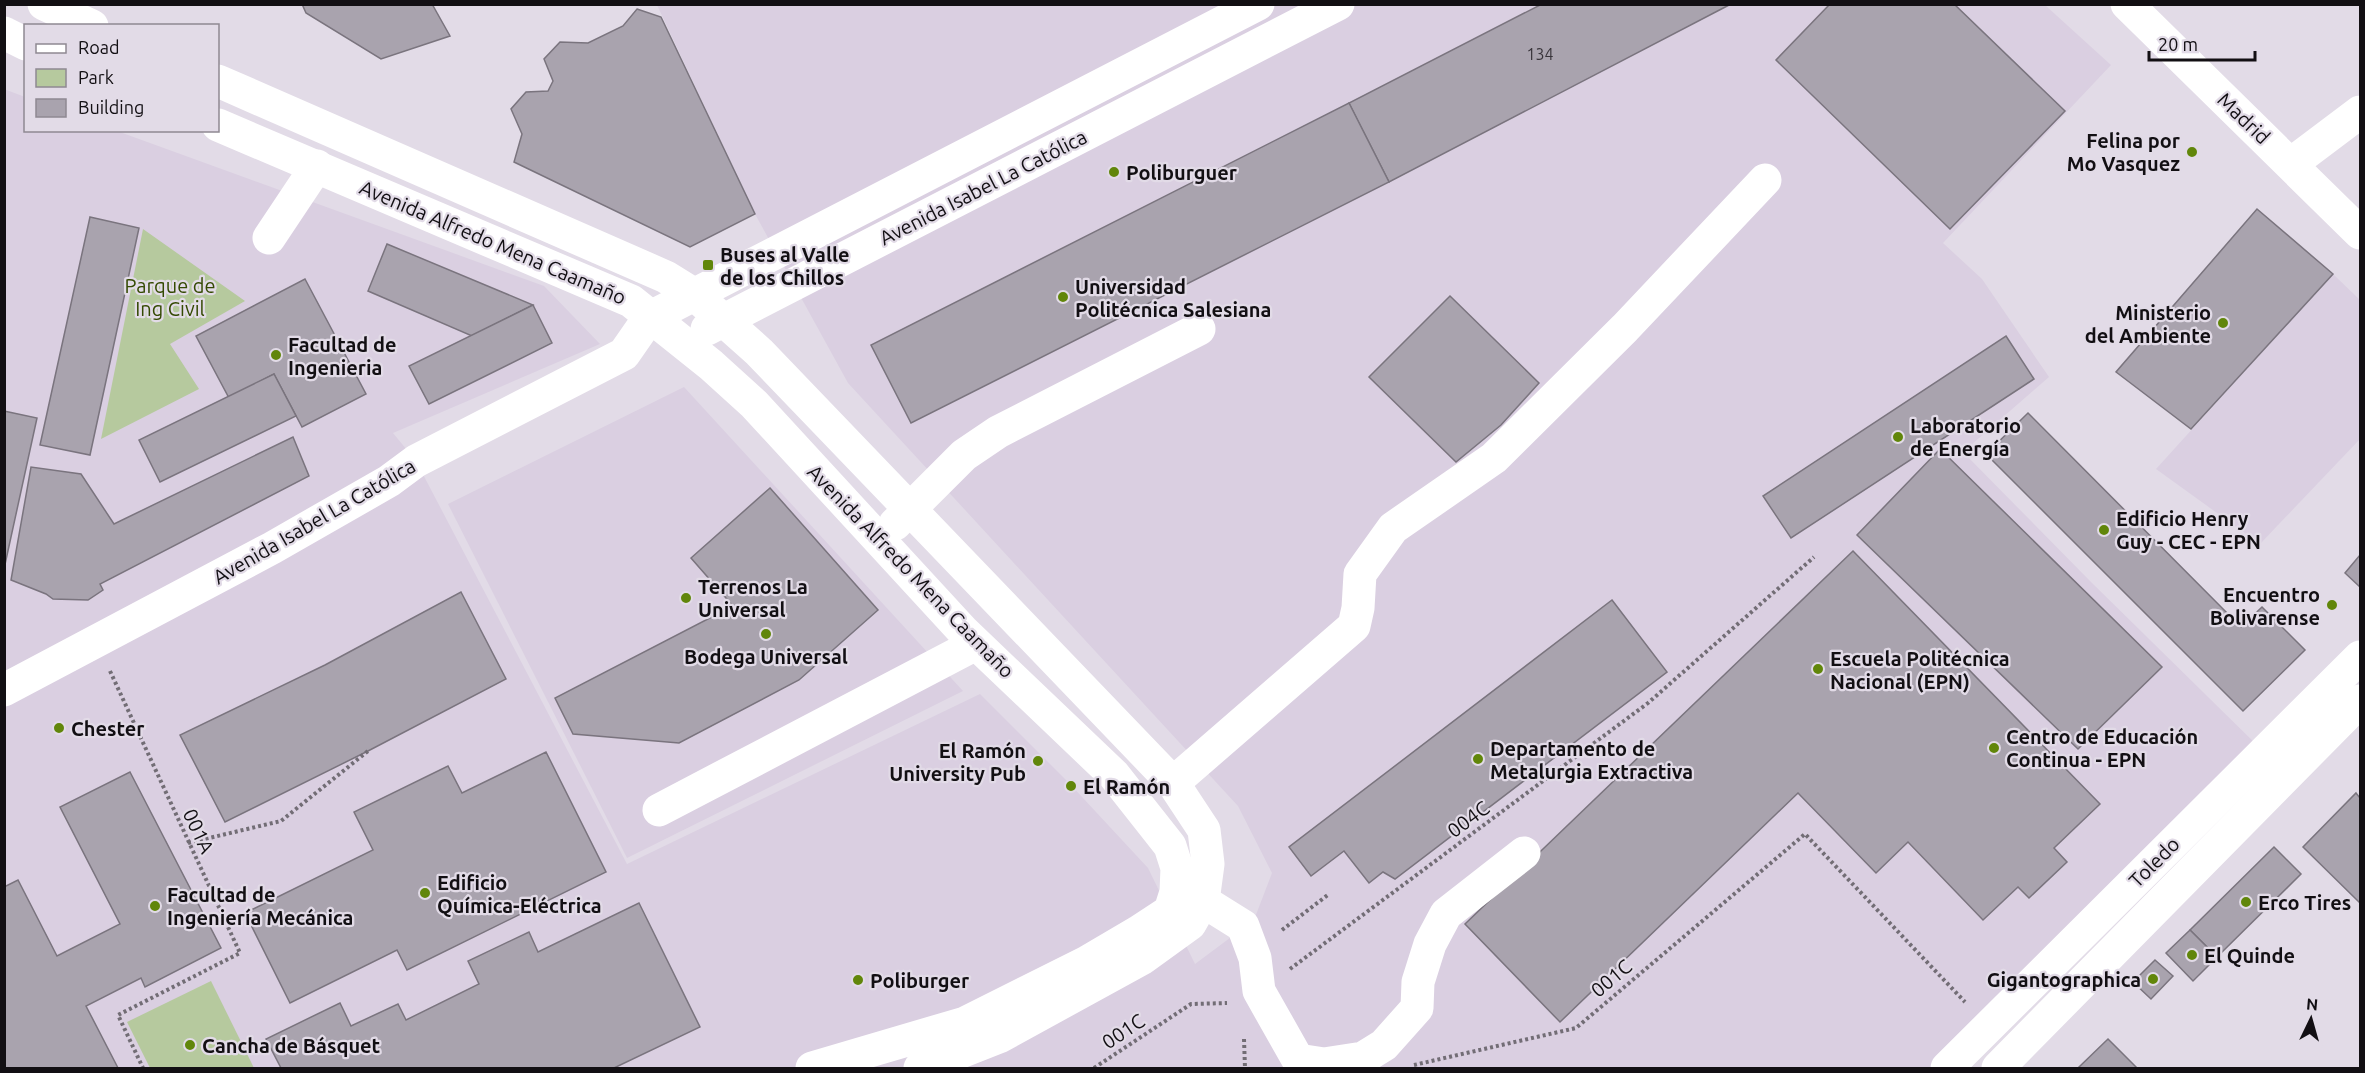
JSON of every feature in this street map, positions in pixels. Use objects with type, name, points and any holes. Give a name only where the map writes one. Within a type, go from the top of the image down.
[{"type":"street","points":[[44,4],[88,24]]},
{"type":"street","name":"Avenida Isabel La Católica","points":[[4,690],[272,548],[389,481],[416,461],[624,354],[649,318],[1258,4]]},
{"type":"street","name":"Avenida Isabel La Católica","points":[[624,354],[640,356],[681,343],[1338,4]]},
{"type":"street","name":"Madrid","points":[[2127,4],[2361,233]]},
{"type":"street","points":[[4,33],[24,43]]},
{"type":"street","name":"Avenida Alfredo Mena Caamaño","points":[[219,81],[666,277],[695,295],[759,352],[1173,783],[1204,830],[1193,866],[1176,892],[1170,911],[1087,962],[965,1023],[812,1068]]},
{"type":"street","points":[[2291,164],[2361,112]]},
{"type":"street","name":"Avenida Alfredo Mena Caamaño","points":[[219,125],[632,301],[649,318],[711,366],[754,404],[976,644],[1114,775],[1170,846],[1193,866],[1203,901],[1190,924],[1143,958],[999,1037],[920,1068]]},
{"type":"street","points":[[269,238],[316,166]]},
{"type":"street","points":[[1173,783],[1354,626],[1358,608],[1360,574],[1393,528],[1494,458],[1625,328],[1765,180]]},
{"type":"street","points":[[879,540],[964,455],[998,432],[1199,329]]},
{"type":"street","points":[[659,810],[976,644]]},
{"type":"street","name":"Toledo","points":[[1947,1068],[2361,657]]},
{"type":"street","name":"Toledo","points":[[1998,1068],[2361,701]]},
{"type":"street","points":[[1203,901],[1243,926],[1255,958],[1251,996],[1298,1060],[1324,1064],[1363,1058],[1384,1045],[1417,1008],[1418,982],[1430,944],[1446,914],[1524,853]]},
{"type":"path","name":"004C","points":[[1251,996],[1365,916],[1648,703],[1814,557]]},
{"type":"path","name":"001A","points":[[97,640],[240,953],[118,1015],[143,1068]]},
{"type":"path","points":[[188,843],[280,821],[368,751]]},
{"type":"path","name":"001C","points":[[1410,1066],[1576,1028],[1805,834],[1968,1005]]},
{"type":"path","name":"001C","points":[[1094,1068],[1191,1004],[1251,996]]},
{"type":"path","points":[[1244,1035],[1245,1068]]},
{"type":"shaded area","points":[[657,5],[2045,5],[2111,65],[1943,243],[1982,279],[2049,377],[1963,452],[2263,751],[1941,1068],[5,1068],[4,89],[24,97],[24,132],[120,132],[544,286],[600,344],[393,433],[416,461],[627,864],[980,694],[1070,784],[1148,868],[1195,964],[1254,920],[1272,873],[1238,806],[848,383],[755,214]]},
{"type":"shaded area","points":[[2333,274],[2360,300],[2360,439],[2260,544],[2156,469]]},
{"type":"shaded area","name":"Terrenos La Universal","points":[[684,387],[963,691],[627,858],[448,504]]},
{"type":"green space","name":"Parque de Ing Civil","points":[[143,229],[245,301],[170,344],[199,389],[101,439]]},
{"type":"green space","name":"Cancha de Básquet","points":[[211,981],[254,1068],[150,1068],[127,1022]]},
{"type":"building","points":[[302,4],[432,4],[450,36],[381,59],[306,13]]},
{"type":"building","points":[[1542,4],[1731,4],[1389,182],[1349,103]]},
{"type":"building","points":[[1830,4],[1954,4],[2065,111],[1950,229],[1776,60]]},
{"type":"building","points":[[637,9],[661,17],[755,214],[690,247],[514,162],[522,134],[511,109],[526,92],[548,91],[553,81],[544,59],[560,42],[588,43],[623,26]]},
{"type":"building","name":"Universidad Politécnica Salesiana","points":[[1349,103],[1389,182],[911,423],[871,345]]},
{"type":"building","name":"Ministerio del Ambiente","points":[[2257,209],[2333,274],[2191,429],[2116,372]]},
{"type":"building","points":[[90,217],[139,228],[90,455],[40,445]]},
{"type":"building","points":[[387,244],[533,305],[472,336],[368,291]]},
{"type":"building","name":"Facultad de Ingenieria","points":[[305,279],[366,394],[302,427],[274,374],[229,398],[196,336]]},
{"type":"building","points":[[1450,296],[1539,383],[1501,425],[1456,462],[1369,377]]},
{"type":"building","points":[[533,305],[552,343],[429,404],[409,366]]},
{"type":"building","name":"Laboratorio de Energía","points":[[2006,336],[2034,379],[1791,538],[1763,496]]},
{"type":"building","points":[[274,374],[296,416],[160,482],[139,440]]},
{"type":"building","points":[[4,411],[37,418],[4,569]]},
{"type":"building","name":"Edificio Henry Guy - CEC - EPN","points":[[2028,413],[2241,627],[2262,607],[2305,650],[2243,711],[1986,454]]},
{"type":"building","points":[[293,437],[309,476],[100,584],[103,590],[88,600],[53,599],[11,580],[31,467],[81,474],[114,524]]},
{"type":"building","points":[[1940,449],[2162,667],[2078,749],[1857,535]]},
{"type":"building","name":"Bodega Universal","points":[[770,488],[878,610],[799,680],[679,743],[573,734],[555,698],[733,606],[691,558]]},
{"type":"building","points":[[1853,551],[2100,804],[2054,848],[2067,862],[2029,898],[2018,887],[1983,920],[1908,842],[1876,873],[1798,793],[1560,1022],[1465,924]]},
{"type":"building","points":[[2360,555],[2360,587],[2345,573]]},
{"type":"building","points":[[461,592],[506,679],[225,822],[180,735],[325,665]]},
{"type":"building","name":"Departamento de Metalurgia Extractiva","points":[[1612,600],[1667,672],[1395,879],[1383,872],[1369,883],[1344,851],[1311,876],[1289,847]]},
{"type":"building","name":"Edificio Química-Eléctrica","points":[[546,752],[606,872],[407,970],[397,950],[290,1003],[245,913],[373,850],[354,812],[448,766],[462,793]]},
{"type":"building","name":"Facultad de Ingeniería Mecánica","points":[[130,772],[221,948],[145,987],[141,978],[86,1006],[118,1068],[4,1068],[4,887],[18,880],[57,956],[120,924],[60,807]]},
{"type":"building","points":[[2356,793],[2360,798],[2360,903],[2303,847]]},
{"type":"building","name":"Erco Tires","points":[[2274,847],[2301,874],[2217,957],[2190,930]]},
{"type":"building","points":[[639,903],[700,1027],[614,1068],[281,1068],[266,1039],[340,1003],[351,1026],[398,1004],[406,1020],[479,984],[468,961],[529,932],[538,952]]},
{"type":"building","name":"El Quinde","points":[[2190,930],[2217,957],[2193,981],[2166,953]]},
{"type":"building","name":"Gigantographica","points":[[2155,960],[2173,976],[2151,999],[2133,982]]},
{"type":"building","points":[[2108,1039],[2137,1068],[2078,1068]]},
{"type":"place","name":"Felina por Mo Vasquez","points":[[2192,152]]},
{"type":"place","name":"Poliburguer","points":[[1114,172]]},
{"type":"place","name":"Buses al Valle de los Chillos","points":[[708,265]]},
{"type":"place","name":"Universidad Politécnica Salesiana","points":[[1063,297]]},
{"type":"place","name":"Ministerio del Ambiente","points":[[2223,323]]},
{"type":"place","name":"Facultad de Ingenieria","points":[[276,355]]},
{"type":"place","name":"Laboratorio de Energía","points":[[1898,437]]},
{"type":"place","name":"Edificio Henry Guy - CEC - EPN","points":[[2104,530]]},
{"type":"place","name":"Terrenos La Universal","points":[[686,598]]},
{"type":"place","name":"Encuentro Bolivarense","points":[[2332,605]]},
{"type":"place","name":"Bodega Universal","points":[[766,634]]},
{"type":"place","name":"Escuela Politécnica Nacional (EPN)","points":[[1818,669]]},
{"type":"place","name":"Chester","points":[[59,728]]},
{"type":"place","name":"Centro de Educación Continua - EPN","points":[[1994,748]]},
{"type":"place","name":"Departamento de Metalurgia Extractiva","points":[[1478,759]]},
{"type":"place","name":"El Ramón University Pub","points":[[1038,761]]},
{"type":"place","name":"El Ramón","points":[[1071,786]]},
{"type":"place","name":"Edificio Química-Eléctrica","points":[[425,893]]},
{"type":"place","name":"Erco Tires","points":[[2246,902]]},
{"type":"place","name":"Facultad de Ingeniería Mecánica","points":[[155,906]]},
{"type":"place","name":"El Quinde","points":[[2192,955]]},
{"type":"place","name":"Gigantographica","points":[[2153,979]]},
{"type":"place","name":"Poliburger","points":[[858,980]]},
{"type":"place","name":"Cancha de Básquet","points":[[190,1045]]}]
